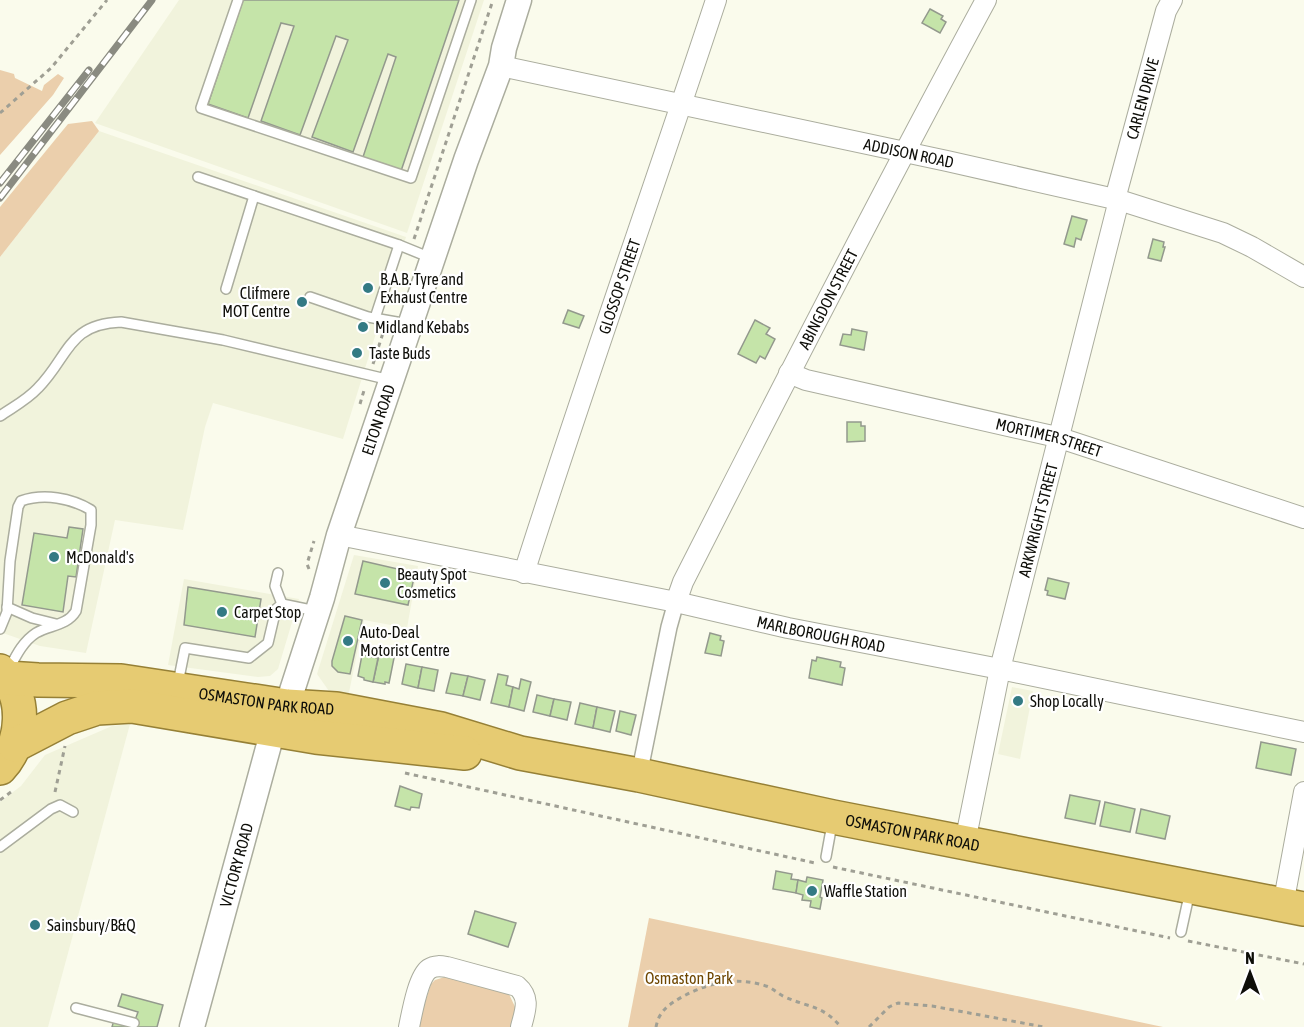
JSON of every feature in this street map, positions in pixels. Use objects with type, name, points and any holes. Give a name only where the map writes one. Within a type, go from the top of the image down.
[{"type":"highway","name":"OSMASTON PARK ROAD","points":[[4,675],[121,681],[178,688],[280,718],[471,754],[520,753],[639,775],[833,817],[1293,907]]},
{"type":"highway","points":[[4,675],[13,686],[20,720],[7,767]]},
{"type":"highway","name":"OSMASTON PARK ROAD","points":[[7,767],[67,718],[97,708],[132,706],[280,718]]},
{"type":"street","name":"ELTON ROAD","points":[[280,718],[317,612],[339,535],[485,106],[501,66],[504,48],[519,0]]},
{"type":"street","name":"GLOSSOP STREET","points":[[524,573],[603,330],[716,0]]},
{"type":"street","name":"ABINGDON STREET","points":[[676,602],[683,582],[789,373],[986,0]]},
{"type":"street","name":"CARLEN DRIVE","points":[[1117,199],[1166,11],[1172,0]]},
{"type":"street","name":"ADDISON ROAD","points":[[501,66],[1117,199],[1223,233],[1304,277]]},
{"type":"street","name":"ARKWRIGHT STREET","points":[[965,842],[1000,669],[1117,199]]},
{"type":"street","name":"MORTIMER STREET","points":[[789,373],[806,380],[1057,437],[1304,518]]},
{"type":"street","name":"MARLBOROUGH ROAD","points":[[339,535],[1304,732]]},
{"type":"street","points":[[639,775],[676,602]]},
{"type":"street","name":"VICTORY ROAD","points":[[192,1027],[280,718]]},
{"type":"street","points":[[1293,907],[1304,792]]},
{"type":"street","points":[[409,1027],[422,978],[428,970],[437,966],[517,986],[524,993],[527,1002],[521,1027]]},
{"type":"lane","points":[[238,0],[201,108],[411,178],[471,0]]},
{"type":"lane","points":[[198,177],[399,245],[433,259]]},
{"type":"lane","points":[[226,289],[254,196]]},
{"type":"lane","points":[[375,318],[399,245]]},
{"type":"lane","points":[[310,297],[375,318],[411,325]]},
{"type":"lane","points":[[0,416],[38,388],[78,334],[107,322],[121,322],[223,340],[393,381]]},
{"type":"lane","points":[[0,629],[7,607],[10,561],[18,507],[21,501],[47,497],[70,501],[91,510],[91,525],[76,611],[72,618],[36,633],[25,641],[4,675]]},
{"type":"lane","points":[[278,573],[275,586],[282,604]]},
{"type":"lane","points":[[178,688],[185,648],[249,658],[268,643],[276,609],[282,604],[291,604],[317,612]]},
{"type":"lane","points":[[7,607],[32,618],[58,624]]},
{"type":"lane","points":[[0,848],[51,809],[60,806],[73,812]]},
{"type":"lane","points":[[826,857],[833,817]]},
{"type":"lane","points":[[1181,932],[1190,887]]},
{"type":"lane","points":[[76,1008],[134,1023]]},
{"type":"path","points":[[0,113],[51,68],[107,0]]},
{"type":"path","points":[[58,776],[64,755]]},
{"type":"path","points":[[0,800],[7,767]]},
{"type":"path","points":[[398,772],[858,872],[1304,964]]},
{"type":"path","points":[[656,1027],[658,1017],[663,1010],[684,996],[710,984],[738,981],[767,986],[786,998],[826,1012],[841,1027]]},
{"type":"path","points":[[869,1027],[889,1007],[898,1003],[932,1006],[1044,1027]]},
{"type":"shaded area","points":[[179,0],[484,0],[407,233],[95,123]]},
{"type":"shaded area","points":[[99,131],[406,237],[343,439],[213,403],[205,427],[183,530],[115,520],[86,653],[40,646],[0,632],[0,257]]},
{"type":"shaded area","points":[[354,555],[418,566],[407,628],[364,620],[348,697],[329,691],[317,674]]},
{"type":"shaded area","points":[[184,579],[299,599],[278,669],[270,676],[258,677],[168,665]]},
{"type":"shaded area","points":[[1012,687],[1033,691],[1020,759],[998,754]]},
{"type":"shaded area","name":"Sainsbury/B&Q","points":[[130,724],[48,1027],[0,1027],[0,802],[21,786],[45,755],[112,726]]},
{"type":"green space","points":[[0,70],[14,74],[15,78],[42,91],[44,85],[58,74],[64,78],[53,95],[0,155]]},
{"type":"green space","points":[[92,121],[99,131],[0,257],[0,207],[68,124]]},
{"type":"green space","name":"Osmaston Park","points":[[649,918],[1163,1027],[628,1027]]},
{"type":"green space","points":[[448,976],[509,994],[516,1009],[511,1027],[417,1027],[431,984],[435,980]]},
{"type":"building","points":[[243,0],[459,0],[401,171],[363,157],[396,57],[388,54],[353,152],[312,137],[348,40],[336,36],[300,135],[261,121],[294,26],[281,23],[248,118],[208,104]]},
{"type":"building","points":[[930,9],[943,16],[941,19],[946,22],[940,33],[922,23]]},
{"type":"building","points":[[1072,216],[1087,220],[1081,240],[1076,238],[1074,247],[1064,244]]},
{"type":"building","points":[[1153,239],[1164,242],[1161,261],[1148,258]]},
{"type":"building","points":[[568,310],[584,316],[579,328],[563,323]]},
{"type":"building","points":[[755,320],[770,328],[766,334],[775,339],[765,359],[760,356],[756,363],[738,354]]},
{"type":"building","points":[[852,329],[867,332],[864,350],[840,345],[843,334],[851,335]]},
{"type":"building","points":[[847,422],[861,422],[861,426],[865,426],[865,441],[847,442]]},
{"type":"building","name":"McDonald's","points":[[69,527],[83,529],[76,577],[68,576],[63,612],[22,605],[34,533],[67,538]]},
{"type":"building","name":"Beauty Spot Cosmetics","points":[[363,561],[415,573],[408,605],[355,594]]},
{"type":"building","points":[[1048,578],[1069,583],[1065,599],[1047,595],[1048,591],[1045,590]]},
{"type":"building","name":"Carpet Stop","points":[[188,587],[261,599],[255,637],[184,625]]},
{"type":"building","name":"Auto-Deal Motorist Centre","points":[[345,616],[362,620],[350,674],[338,672],[332,666]]},
{"type":"building","points":[[710,633],[721,636],[720,640],[724,641],[721,656],[705,653]]},
{"type":"building","points":[[388,651],[395,653],[389,683],[373,682],[379,655],[387,656]]},
{"type":"building","points":[[362,655],[378,658],[373,682],[358,676]]},
{"type":"building","points":[[817,657],[841,662],[840,667],[845,668],[842,685],[809,678],[812,660],[816,661]]},
{"type":"building","points":[[406,664],[422,667],[418,688],[402,684]]},
{"type":"building","points":[[422,667],[438,670],[434,691],[418,688]]},
{"type":"building","points":[[451,673],[468,676],[463,696],[446,693]]},
{"type":"building","points":[[498,674],[508,676],[506,685],[513,687],[509,707],[491,703]]},
{"type":"building","points":[[468,676],[485,680],[480,700],[463,696]]},
{"type":"building","points":[[521,679],[531,682],[524,711],[509,707],[513,687],[519,689]]},
{"type":"building","points":[[537,695],[554,699],[550,716],[533,712]]},
{"type":"building","points":[[554,699],[571,702],[567,720],[550,716]]},
{"type":"building","points":[[580,703],[597,707],[593,728],[575,724]]},
{"type":"building","points":[[597,707],[615,711],[610,732],[593,728]]},
{"type":"building","points":[[620,711],[636,715],[631,735],[616,731]]},
{"type":"building","points":[[1261,742],[1296,749],[1291,775],[1256,768]]},
{"type":"building","points":[[400,786],[422,794],[419,808],[411,807],[410,810],[395,806]]},
{"type":"building","points":[[1070,795],[1100,801],[1095,824],[1065,818]]},
{"type":"building","points":[[1105,802],[1135,809],[1130,832],[1100,826]]},
{"type":"building","points":[[1141,809],[1170,816],[1165,839],[1136,833]]},
{"type":"building","points":[[776,871],[792,874],[791,879],[798,880],[796,893],[773,889]]},
{"type":"building","points":[[807,877],[823,880],[820,909],[810,907],[811,901],[802,900],[803,895],[796,893],[798,880],[806,882]]},
{"type":"building","points":[[475,911],[516,923],[508,947],[468,934]]},
{"type":"building","points":[[122,994],[163,1005],[157,1027],[112,1027],[114,1020],[134,1023],[138,1012],[118,1006]]},
{"type":"railway","points":[[0,198],[152,0]]},
{"type":"railway","points":[[0,183],[89,70]]},
{"type":"place","name":"B.A.B. Tyre and Exhaust Centre","points":[[368,288]]},
{"type":"place","name":"Clifmere MOT Centre","points":[[302,302]]},
{"type":"place","name":"Midland Kebabs","points":[[363,327]]},
{"type":"place","name":"Taste Buds","points":[[357,353]]},
{"type":"place","name":"McDonald's","points":[[54,557]]},
{"type":"place","name":"Beauty Spot Cosmetics","points":[[385,583]]},
{"type":"place","name":"Carpet Stop","points":[[222,612]]},
{"type":"place","name":"Auto-Deal Motorist Centre","points":[[348,641]]},
{"type":"place","name":"Shop Locally","points":[[1018,701]]},
{"type":"place","name":"Waffle Station","points":[[812,891]]},
{"type":"place","name":"Sainsbury/B&Q","points":[[35,925]]}]
